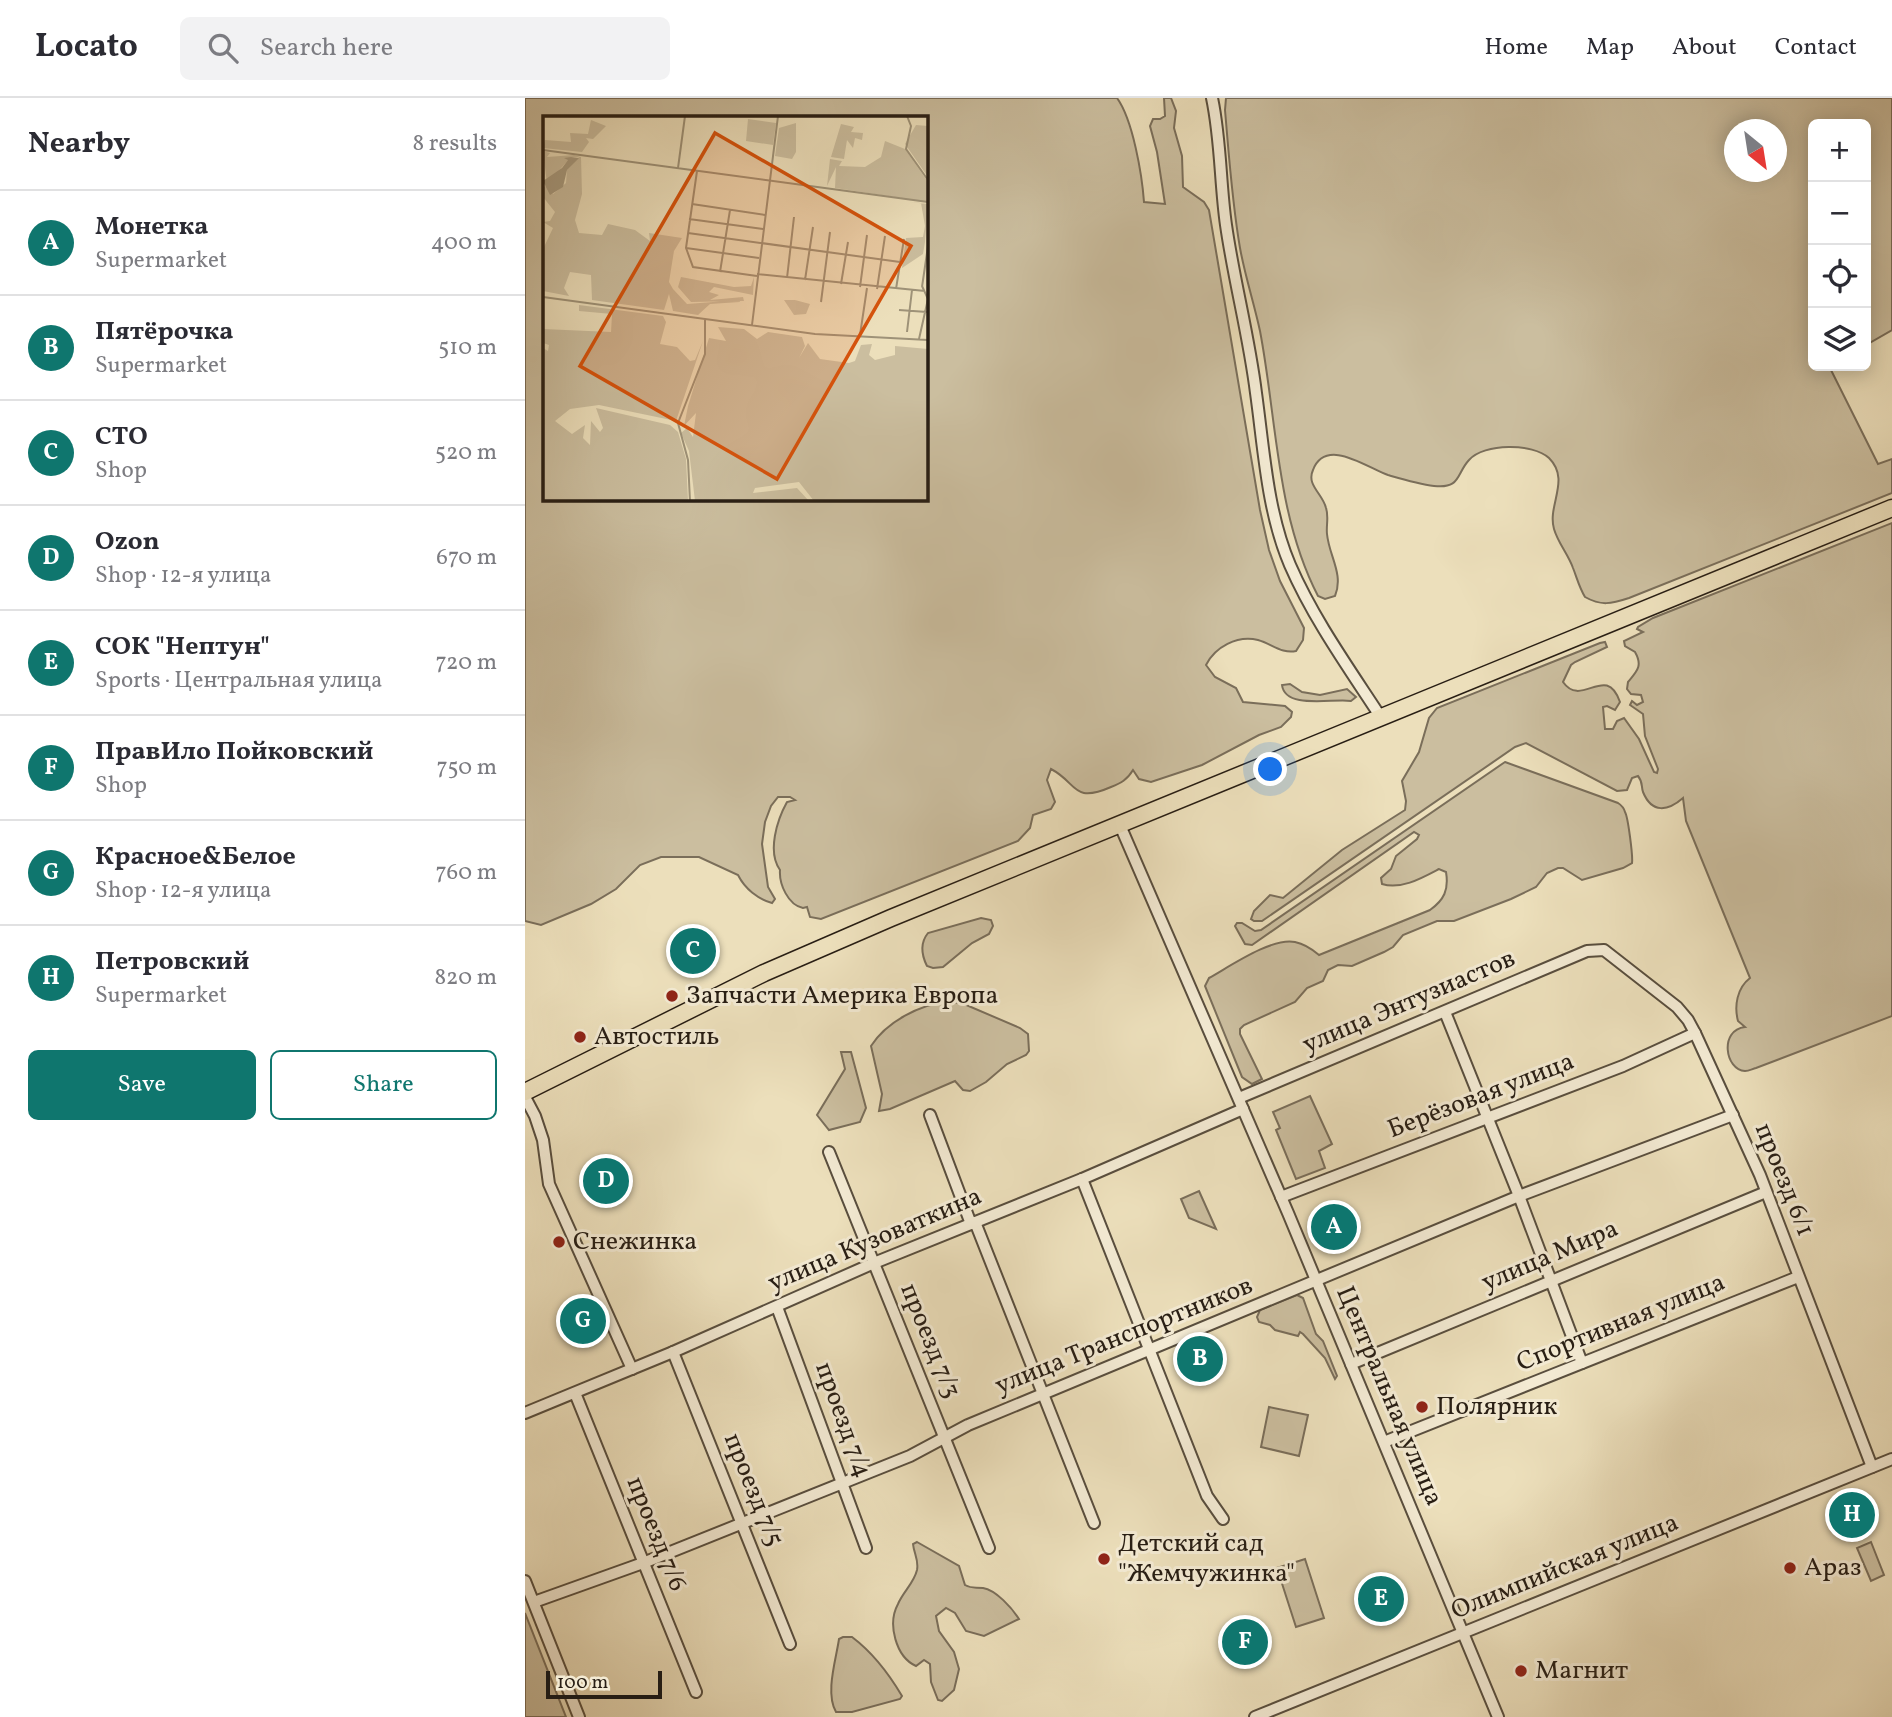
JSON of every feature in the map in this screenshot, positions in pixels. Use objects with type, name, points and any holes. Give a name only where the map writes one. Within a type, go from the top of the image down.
[{"type":"highway","points":[[525,1094],[764,973],[1119,823],[1892,508]]},
{"type":"street","points":[[1212,98],[1226,228],[1254,377],[1269,492],[1279,532],[1304,593],[1380,716]]},
{"type":"street","name":"Центральная улица","points":[[1119,823],[1352,1364],[1497,1717]]},
{"type":"street","name":"улица Энтузиастов","points":[[1241,1104],[1445,1012],[1587,951],[1598,949]]},
{"type":"street","name":"проезд 6/1","points":[[1598,949],[1604,950],[1677,1007],[1695,1033],[1766,1192],[1872,1466]]},
{"type":"street","points":[[1445,1012],[1520,1196],[1582,1363]]},
{"type":"street","name":"Берёзовая улица","points":[[1281,1197],[1623,1066],[1695,1033]]},
{"type":"street","points":[[525,1094],[543,1140],[549,1184],[632,1369]]},
{"type":"street","name":"улица Кузоваткина","points":[[525,1413],[673,1352],[874,1263],[1082,1179],[1241,1104]]},
{"type":"street","points":[[930,1115],[1094,1523]]},
{"type":"street","name":"улица Транспортников","points":[[534,1602],[643,1563],[842,1484],[910,1456],[944,1437],[1042,1393],[1520,1196],[1733,1115]]},
{"type":"street","name":"проезд 7/3","points":[[829,1152],[989,1548]]},
{"type":"street","points":[[1082,1179],[1207,1496],[1223,1519]]},
{"type":"street","name":"улица Мира","points":[[1352,1364],[1766,1192]]},
{"type":"street","name":"Спортивная улица","points":[[1384,1442],[1798,1277]]},
{"type":"street","name":"проезд 7/4","points":[[777,1307],[866,1548]]},
{"type":"street","name":"проезд 7/5","points":[[673,1352],[790,1644]]},
{"type":"street","name":"проезд 7/6","points":[[575,1393],[696,1692]]},
{"type":"street","name":"Олимпийская улица","points":[[1255,1717],[1892,1459]]},
{"type":"street","points":[[525,1581],[579,1717]]},
{"type":"shaded area","points":[[525,98],[1117,98],[1132,133],[1144,202],[1165,204],[1150,126],[1153,119],[1165,116],[1164,98],[1171,98],[1176,111],[1174,128],[1182,156],[1183,187],[1204,202],[1209,210],[1269,550],[1280,581],[1304,628],[1303,640],[1296,651],[1282,650],[1258,640],[1242,639],[1221,648],[1206,665],[1215,677],[1236,688],[1243,702],[1285,706],[1292,712],[1291,717],[1281,727],[1259,735],[1202,765],[1151,782],[1139,779],[1133,770],[1115,786],[1089,793],[1077,790],[1051,769],[1047,780],[1055,802],[1051,809],[1033,815],[1030,828],[1018,841],[821,919],[810,917],[807,907],[793,903],[783,887],[774,854],[775,836],[787,802],[795,800],[778,797],[765,822],[762,844],[768,887],[775,899],[772,903],[752,893],[738,875],[699,857],[661,857],[640,865],[616,889],[591,904],[541,925],[525,921]]},
{"type":"shaded area","points":[[1226,98],[1892,98],[1892,330],[1871,342],[1871,119],[1808,119],[1808,371],[1832,371],[1878,464],[1892,459],[1892,493],[1629,598],[1601,603],[1585,597],[1554,529],[1553,511],[1558,475],[1555,466],[1542,453],[1509,447],[1486,450],[1469,460],[1454,483],[1443,486],[1422,484],[1388,475],[1348,458],[1328,456],[1319,460],[1311,475],[1313,485],[1327,511],[1328,542],[1338,580],[1335,596],[1325,599],[1318,596],[1304,565],[1286,500],[1266,365],[1244,269],[1231,179]]},
{"type":"shaded area","points":[[1892,523],[1892,1016],[1756,1068],[1745,1071],[1738,1069],[1729,1057],[1728,1042],[1731,1035],[1745,1027],[1738,1021],[1736,1009],[1739,992],[1750,978],[1686,821],[1683,798],[1666,808],[1656,807],[1647,799],[1638,776],[1632,778],[1627,790],[1617,791],[1526,743],[1515,747],[1262,921],[1251,919],[1254,911],[1270,895],[1283,898],[1342,850],[1405,810],[1402,781],[1419,752],[1429,718],[1437,708],[1600,643],[1605,642],[1607,647],[1571,665],[1563,682],[1570,689],[1578,691],[1601,685],[1614,691],[1620,702],[1615,710],[1603,707],[1605,729],[1613,729],[1617,721],[1624,718],[1657,773],[1658,769],[1645,736],[1643,714],[1630,705],[1632,701],[1637,705],[1643,702],[1641,695],[1631,694],[1627,689],[1639,661],[1635,652],[1625,646],[1624,641],[1643,632],[1637,629],[1638,627],[1653,618]]},
{"type":"shaded area","points":[[1290,684],[1302,692],[1320,695],[1347,689],[1356,697],[1351,701],[1301,700],[1285,693],[1282,685]]},
{"type":"shaded area","points":[[1505,762],[1619,804],[1624,809],[1627,821],[1632,863],[1582,880],[1563,868],[1558,868],[1547,873],[1536,887],[1511,899],[1454,921],[1437,921],[1403,935],[1393,947],[1384,952],[1352,966],[1338,965],[1328,970],[1323,981],[1307,988],[1295,1002],[1240,1029],[1262,1079],[1252,1084],[1242,1077],[1205,986],[1209,978],[1251,954],[1275,944],[1299,943],[1319,955],[1430,910],[1444,894],[1446,872],[1439,869],[1404,884],[1382,884],[1381,878],[1391,869],[1396,856],[1417,839],[1419,835],[1414,832],[1252,945],[1245,944],[1235,926],[1237,923],[1255,931],[1261,930]]},
{"type":"shaded area","points":[[981,918],[991,920],[993,926],[989,934],[972,943],[943,967],[927,966],[922,949],[928,933]]},
{"type":"shaded area","points":[[948,1001],[964,1004],[1020,1028],[1028,1034],[1029,1051],[970,1091],[963,1090],[955,1081],[890,1109],[879,1111],[882,1094],[871,1046],[886,1029],[905,1016],[926,1006]]},
{"type":"shaded area","points":[[841,1052],[851,1052],[866,1108],[860,1122],[829,1130],[817,1115],[845,1069]]},
{"type":"shaded area","points":[[1310,1096],[1332,1144],[1319,1151],[1325,1168],[1296,1179],[1276,1130],[1280,1128],[1273,1112]]},
{"type":"shaded area","points":[[1199,1191],[1216,1229],[1189,1218],[1181,1199]]},
{"type":"shaded area","points":[[1297,1295],[1303,1298],[1316,1334],[1323,1341],[1337,1376],[1335,1379],[1325,1358],[1303,1334],[1300,1332],[1298,1336],[1275,1330],[1270,1325],[1259,1322],[1257,1317],[1260,1310]]},
{"type":"shaded area","points":[[1269,1407],[1308,1415],[1299,1456],[1261,1447]]},
{"type":"shaded area","points":[[917,1542],[959,1566],[965,1585],[993,1592],[1019,1619],[984,1636],[966,1631],[955,1613],[946,1608],[936,1616],[939,1631],[954,1652],[959,1669],[954,1690],[942,1701],[938,1700],[931,1682],[930,1664],[924,1660],[916,1666],[909,1662],[895,1639],[895,1612],[917,1570],[913,1544]]},
{"type":"shaded area","points":[[1871,1542],[1884,1575],[1871,1581],[1857,1548]]},
{"type":"shaded area","points":[[1305,1559],[1324,1618],[1296,1627],[1277,1568]]},
{"type":"shaded area","points":[[525,1613],[566,1717],[525,1717]]},
{"type":"shaded area","points":[[852,1637],[873,1656],[897,1688],[902,1696],[900,1699],[852,1712],[836,1712],[831,1686],[839,1639]]},
{"type":"place","name":"СТО","points":[[693,951]]},
{"type":"place","name":"Запчасти Америка Европа","points":[[672,996]]},
{"type":"place","name":"Автостиль","points":[[580,1037]]},
{"type":"place","name":"Ozon","points":[[606,1181]]},
{"type":"place","name":"Монетка","points":[[1334,1227]]},
{"type":"place","name":"Снежинка","points":[[559,1242]]},
{"type":"place","name":"Красное&Белое","points":[[583,1321]]},
{"type":"place","name":"Пятёрочка","points":[[1200,1359]]},
{"type":"place","name":"Полярник","points":[[1422,1407]]},
{"type":"place","name":"Петровский","points":[[1852,1515]]},
{"type":"place","name":"Детский сад \"Жемчужинка\"","points":[[1104,1559]]},
{"type":"place","name":"Араз","points":[[1790,1568]]},
{"type":"place","name":"СОК \"Нептун\"","points":[[1381,1599]]},
{"type":"place","name":"ПравИло Пойковский","points":[[1245,1642]]},
{"type":"place","name":"Магнит","points":[[1521,1671]]}]
